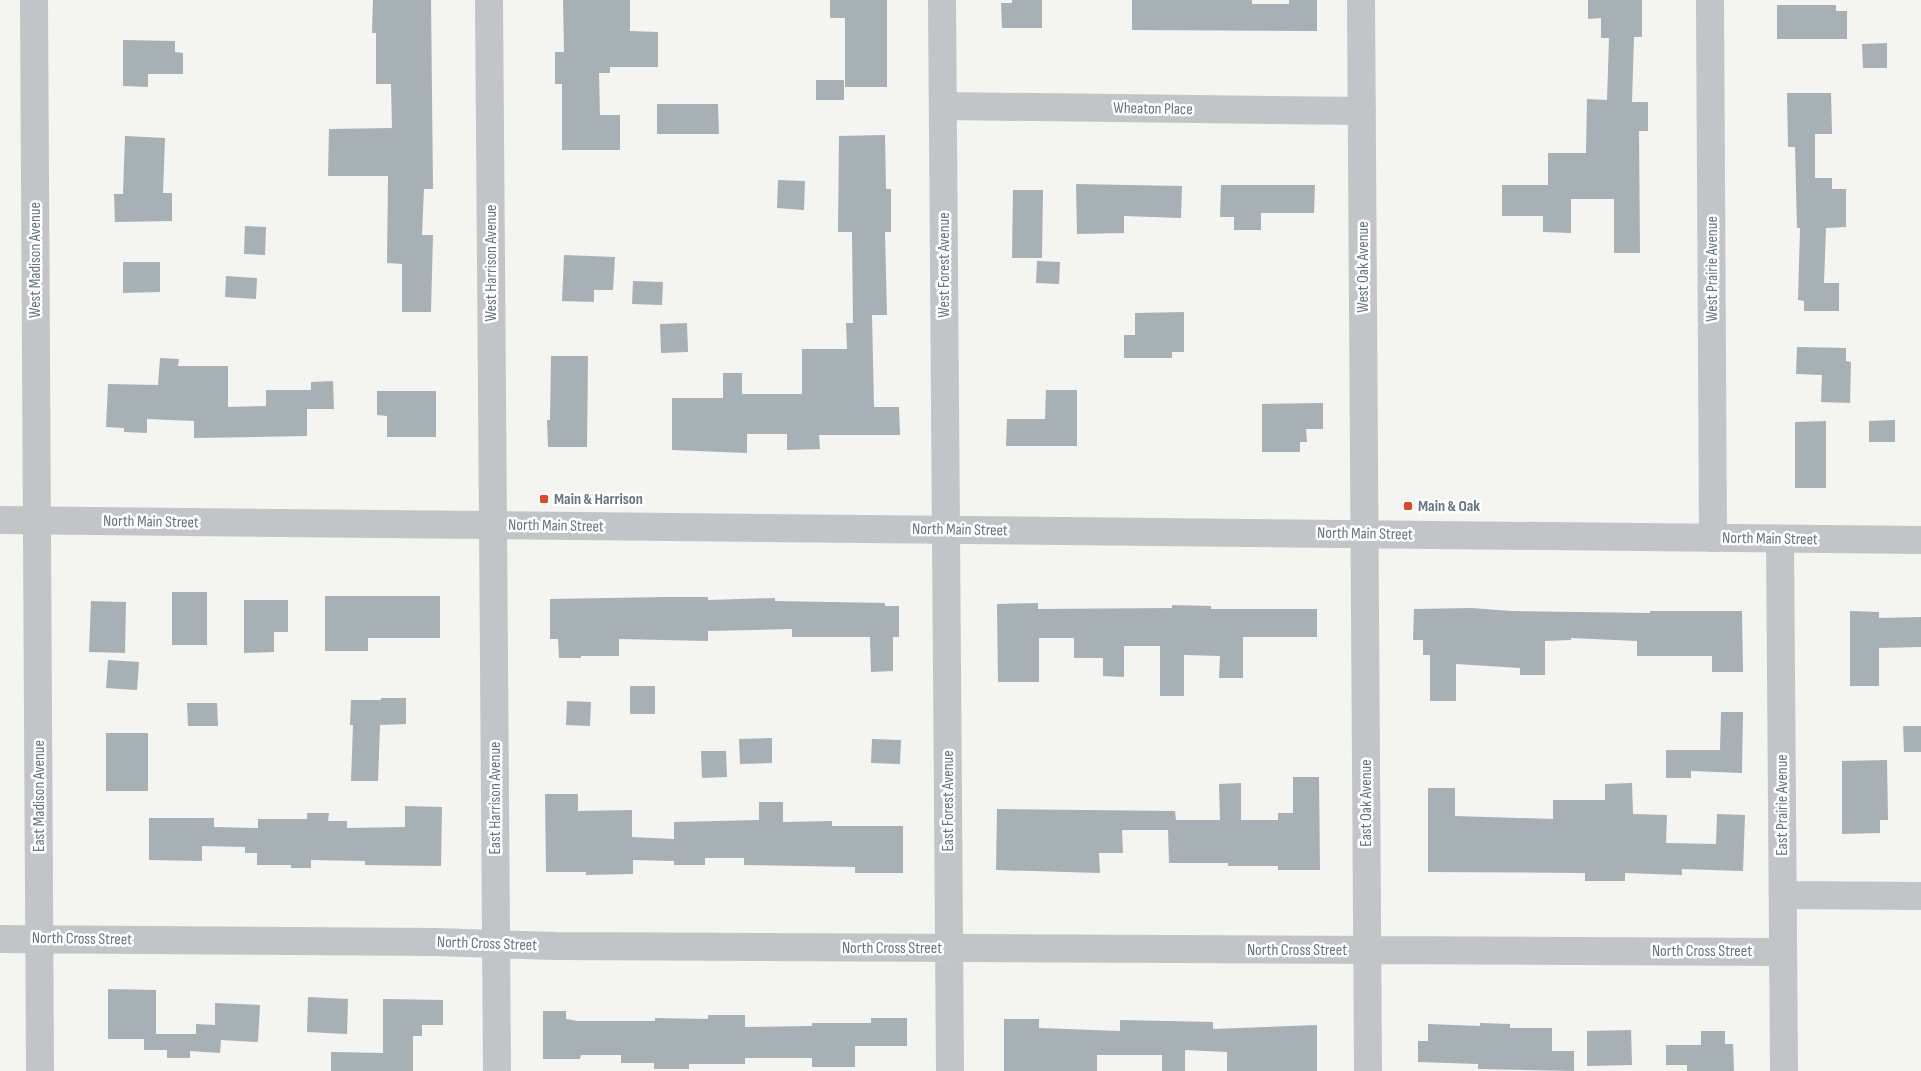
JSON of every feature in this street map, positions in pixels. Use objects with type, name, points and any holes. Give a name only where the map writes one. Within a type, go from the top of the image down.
[{"type":"street","name":"West Madison Avenue","points":[[34,0],[37,521]]},
{"type":"street","name":"West Harrison Avenue","points":[[489,0],[493,526]]},
{"type":"street","name":"West Forest Avenue","points":[[942,0],[946,530]]},
{"type":"street","name":"West Oak Avenue","points":[[1361,0],[1365,534]]},
{"type":"street","name":"West Prairie Avenue","points":[[1710,0],[1713,538]]},
{"type":"street","name":"Wheaton Place","points":[[943,106],[1362,111]]},
{"type":"street","name":"North Main Street","points":[[0,520],[1921,540]]},
{"type":"street","name":"East Madison Avenue","points":[[37,521],[40,1071]]},
{"type":"street","name":"East Harrison Avenue","points":[[493,526],[497,1071]]},
{"type":"street","name":"East Forest Avenue","points":[[946,530],[950,1071]]},
{"type":"street","name":"East Oak Avenue","points":[[1365,534],[1368,1071]]},
{"type":"street","name":"East Prairie Avenue","points":[[1780,539],[1784,1071]]},
{"type":"street","points":[[1783,895],[1921,896]]},
{"type":"street","name":"North Cross Street","points":[[0,939],[949,948],[1783,952]]},
{"type":"building","points":[[373,0],[431,0],[433,189],[424,189],[422,235],[433,235],[431,312],[402,312],[402,264],[387,263],[388,176],[328,176],[329,129],[392,128],[391,84],[376,84],[376,33],[372,33]]},
{"type":"building","points":[[563,0],[630,0],[630,31],[658,32],[658,67],[610,67],[610,73],[599,73],[600,115],[620,115],[620,150],[562,150],[562,84],[555,84],[555,52],[564,52]]},
{"type":"building","points":[[830,0],[887,0],[887,87],[845,87],[845,18],[830,18]]},
{"type":"building","points":[[1012,0],[1042,0],[1042,28],[1002,28],[1001,3],[1012,3]]},
{"type":"building","points":[[1132,0],[1252,0],[1252,4],[1289,4],[1289,0],[1317,0],[1317,31],[1132,30]]},
{"type":"building","points":[[1588,0],[1642,0],[1642,37],[1634,37],[1632,102],[1648,102],[1648,131],[1639,131],[1640,253],[1614,253],[1614,199],[1571,199],[1571,233],[1543,232],[1543,216],[1502,216],[1502,185],[1548,185],[1548,153],[1586,153],[1587,99],[1607,100],[1609,38],[1601,38],[1601,18],[1588,19]]},
{"type":"building","points":[[1777,5],[1836,5],[1836,11],[1847,11],[1847,39],[1777,39]]},
{"type":"building","points":[[123,40],[175,41],[175,52],[183,53],[183,74],[148,74],[148,87],[123,86]]},
{"type":"building","points":[[1887,43],[1887,68],[1863,68],[1862,44]]},
{"type":"building","points":[[816,80],[844,80],[844,100],[816,100]]},
{"type":"building","points":[[1787,93],[1831,93],[1832,134],[1815,134],[1815,178],[1832,178],[1832,189],[1846,189],[1846,227],[1826,228],[1824,283],[1839,283],[1839,311],[1804,311],[1804,301],[1798,300],[1800,228],[1797,228],[1795,147],[1788,147]]},
{"type":"building","points":[[657,104],[718,104],[719,134],[657,134]]},
{"type":"building","points":[[885,135],[886,189],[891,189],[891,232],[885,232],[887,315],[872,315],[874,407],[899,407],[900,435],[819,435],[820,449],[787,450],[787,434],[747,434],[747,453],[672,450],[672,398],[723,398],[723,373],[742,373],[742,394],[802,394],[802,349],[847,349],[846,323],[853,323],[852,232],[838,232],[839,136]]},
{"type":"building","points":[[125,136],[165,138],[163,193],[172,193],[172,221],[115,222],[114,194],[123,194]]},
{"type":"building","points":[[778,180],[805,181],[804,210],[777,208]]},
{"type":"building","points":[[1076,184],[1182,186],[1181,218],[1124,216],[1124,233],[1077,234]]},
{"type":"building","points":[[1221,185],[1315,185],[1314,213],[1261,213],[1261,230],[1234,230],[1234,217],[1220,217]]},
{"type":"building","points":[[1013,190],[1043,190],[1042,258],[1012,258]]},
{"type":"building","points":[[245,226],[266,227],[265,255],[244,254]]},
{"type":"building","points":[[564,255],[615,257],[613,290],[594,290],[594,302],[562,301]]},
{"type":"building","points":[[1037,261],[1060,262],[1059,284],[1036,283]]},
{"type":"building","points":[[123,262],[160,262],[160,292],[123,293]]},
{"type":"building","points":[[226,276],[257,278],[256,299],[225,297]]},
{"type":"building","points":[[633,281],[663,282],[662,305],[632,304]]},
{"type":"building","points":[[1184,312],[1184,352],[1172,352],[1172,358],[1124,358],[1124,335],[1135,335],[1135,313]]},
{"type":"building","points":[[687,323],[688,352],[661,353],[660,324]]},
{"type":"building","points":[[1797,347],[1846,348],[1846,361],[1851,362],[1850,403],[1821,402],[1822,375],[1796,374]]},
{"type":"building","points":[[551,356],[588,356],[587,447],[548,447],[547,420],[550,420]]},
{"type":"building","points":[[160,358],[179,359],[178,366],[228,366],[228,407],[266,406],[266,390],[311,390],[311,382],[333,381],[334,409],[307,409],[307,436],[194,438],[194,421],[147,419],[147,433],[124,432],[124,428],[106,427],[108,384],[158,385]]},
{"type":"building","points":[[1046,390],[1077,390],[1077,446],[1006,446],[1007,419],[1045,419]]},
{"type":"building","points":[[377,391],[436,391],[436,437],[387,437],[387,416],[377,415]]},
{"type":"building","points":[[1323,403],[1323,429],[1306,429],[1307,442],[1300,442],[1300,452],[1262,452],[1262,404]]},
{"type":"building","points":[[1895,420],[1895,442],[1869,442],[1869,421]]},
{"type":"building","points":[[1826,421],[1826,488],[1795,488],[1795,422]]},
{"type":"building","points":[[172,592],[207,592],[207,645],[172,645]]},
{"type":"building","points":[[325,596],[440,596],[440,638],[368,638],[368,651],[325,651]]},
{"type":"building","points":[[708,597],[708,600],[775,598],[775,601],[885,603],[885,606],[899,606],[899,637],[893,637],[893,671],[871,672],[870,637],[792,637],[792,629],[708,631],[708,641],[619,639],[619,656],[581,656],[581,658],[559,658],[558,639],[550,639],[550,599]]},
{"type":"building","points":[[244,600],[288,600],[288,632],[274,632],[274,652],[244,653]]},
{"type":"building","points":[[91,601],[126,602],[125,653],[89,652]]},
{"type":"building","points":[[1038,603],[1038,609],[1172,608],[1172,605],[1211,606],[1211,609],[1317,609],[1317,637],[1243,637],[1243,678],[1219,678],[1220,656],[1184,655],[1184,696],[1160,696],[1160,646],[1124,646],[1124,677],[1103,676],[1103,658],[1074,658],[1074,638],[1039,638],[1039,682],[998,682],[997,604]]},
{"type":"building","points":[[1472,608],[1511,611],[1650,613],[1650,611],[1742,611],[1743,672],[1712,672],[1712,656],[1637,656],[1637,641],[1571,638],[1571,640],[1545,641],[1545,675],[1520,675],[1520,668],[1456,664],[1456,701],[1430,701],[1430,655],[1423,655],[1423,640],[1413,640],[1414,609]]},
{"type":"building","points":[[1850,611],[1879,612],[1879,618],[1921,617],[1921,647],[1879,648],[1879,686],[1850,686]]},
{"type":"building","points":[[108,660],[139,662],[137,690],[106,688]]},
{"type":"building","points":[[630,686],[655,686],[655,714],[630,714]]},
{"type":"building","points":[[381,698],[406,698],[406,724],[380,725],[378,781],[351,781],[353,725],[350,725],[351,700],[381,700]]},
{"type":"building","points":[[567,701],[591,702],[590,726],[566,725]]},
{"type":"building","points":[[187,703],[217,703],[218,726],[188,726]]},
{"type":"building","points":[[1721,712],[1743,712],[1742,773],[1691,771],[1691,778],[1666,778],[1666,750],[1720,750]]},
{"type":"building","points":[[1903,726],[1921,726],[1921,752],[1904,752]]},
{"type":"building","points":[[106,733],[148,733],[148,791],[106,791]]},
{"type":"building","points":[[772,738],[772,763],[740,764],[739,739]]},
{"type":"building","points":[[872,739],[901,740],[900,764],[871,763]]},
{"type":"building","points":[[701,751],[726,751],[727,777],[702,778]]},
{"type":"building","points":[[1887,760],[1888,820],[1880,820],[1880,833],[1842,834],[1842,761]]},
{"type":"building","points":[[1293,777],[1319,777],[1320,870],[1278,870],[1278,866],[1228,866],[1228,863],[1169,863],[1168,830],[1122,830],[1123,853],[1099,853],[1100,873],[996,870],[997,809],[1175,811],[1176,820],[1220,820],[1219,784],[1241,783],[1241,820],[1278,820],[1278,813],[1293,813]]},
{"type":"building","points":[[1632,783],[1633,814],[1667,815],[1666,843],[1716,844],[1717,814],[1745,815],[1743,871],[1682,869],[1682,875],[1625,873],[1625,881],[1585,881],[1585,873],[1428,872],[1428,788],[1455,788],[1455,816],[1553,819],[1553,800],[1605,800],[1605,784]]},
{"type":"building","points":[[545,794],[578,794],[578,811],[632,810],[632,837],[674,839],[674,822],[759,820],[759,802],[783,802],[783,822],[832,821],[832,826],[903,826],[903,873],[855,873],[855,867],[744,865],[744,858],[705,858],[705,865],[674,865],[674,861],[633,860],[633,874],[586,875],[586,872],[546,872]]},
{"type":"building","points":[[405,806],[442,807],[441,866],[365,865],[365,861],[311,860],[311,868],[291,868],[291,865],[257,865],[257,853],[245,853],[245,847],[202,846],[202,861],[149,860],[149,818],[214,818],[214,827],[258,828],[258,819],[307,819],[307,813],[329,813],[328,821],[347,821],[347,828],[405,827]]},
{"type":"building","points":[[108,989],[156,990],[156,1034],[196,1034],[196,1024],[215,1025],[215,1003],[260,1005],[258,1042],[221,1040],[220,1053],[190,1051],[190,1058],[167,1058],[167,1050],[144,1050],[144,1039],[108,1039]]},
{"type":"building","points":[[308,997],[348,999],[347,1034],[307,1032]]},
{"type":"building","points":[[383,999],[443,1000],[443,1025],[422,1025],[422,1036],[413,1036],[413,1071],[331,1071],[331,1052],[383,1053]]},
{"type":"building","points":[[543,1011],[566,1011],[566,1019],[578,1021],[655,1021],[655,1018],[708,1019],[708,1015],[745,1015],[745,1027],[812,1026],[812,1023],[871,1023],[871,1018],[907,1018],[907,1046],[855,1046],[855,1067],[812,1067],[812,1058],[745,1058],[745,1064],[689,1064],[689,1069],[654,1069],[654,1063],[621,1063],[621,1055],[581,1055],[580,1059],[543,1059]]},
{"type":"building","points":[[1004,1019],[1039,1019],[1039,1028],[1120,1031],[1120,1020],[1213,1022],[1213,1029],[1317,1025],[1317,1071],[1227,1071],[1227,1052],[1185,1050],[1185,1071],[1162,1071],[1162,1055],[1097,1055],[1097,1071],[1004,1071]]},
{"type":"building","points":[[1480,1023],[1510,1024],[1510,1028],[1552,1028],[1552,1051],[1574,1051],[1574,1071],[1478,1069],[1478,1064],[1418,1062],[1418,1041],[1428,1041],[1428,1024],[1480,1026]]},
{"type":"building","points":[[1631,1030],[1632,1065],[1587,1066],[1587,1031]]},
{"type":"building","points":[[1701,1031],[1725,1031],[1725,1044],[1733,1044],[1734,1071],[1687,1071],[1687,1065],[1666,1065],[1666,1045],[1701,1045]]},
{"type":"place","name":"Main & Harrison","points":[[544,499]]},
{"type":"place","name":"Main & Oak","points":[[1408,506]]}]
